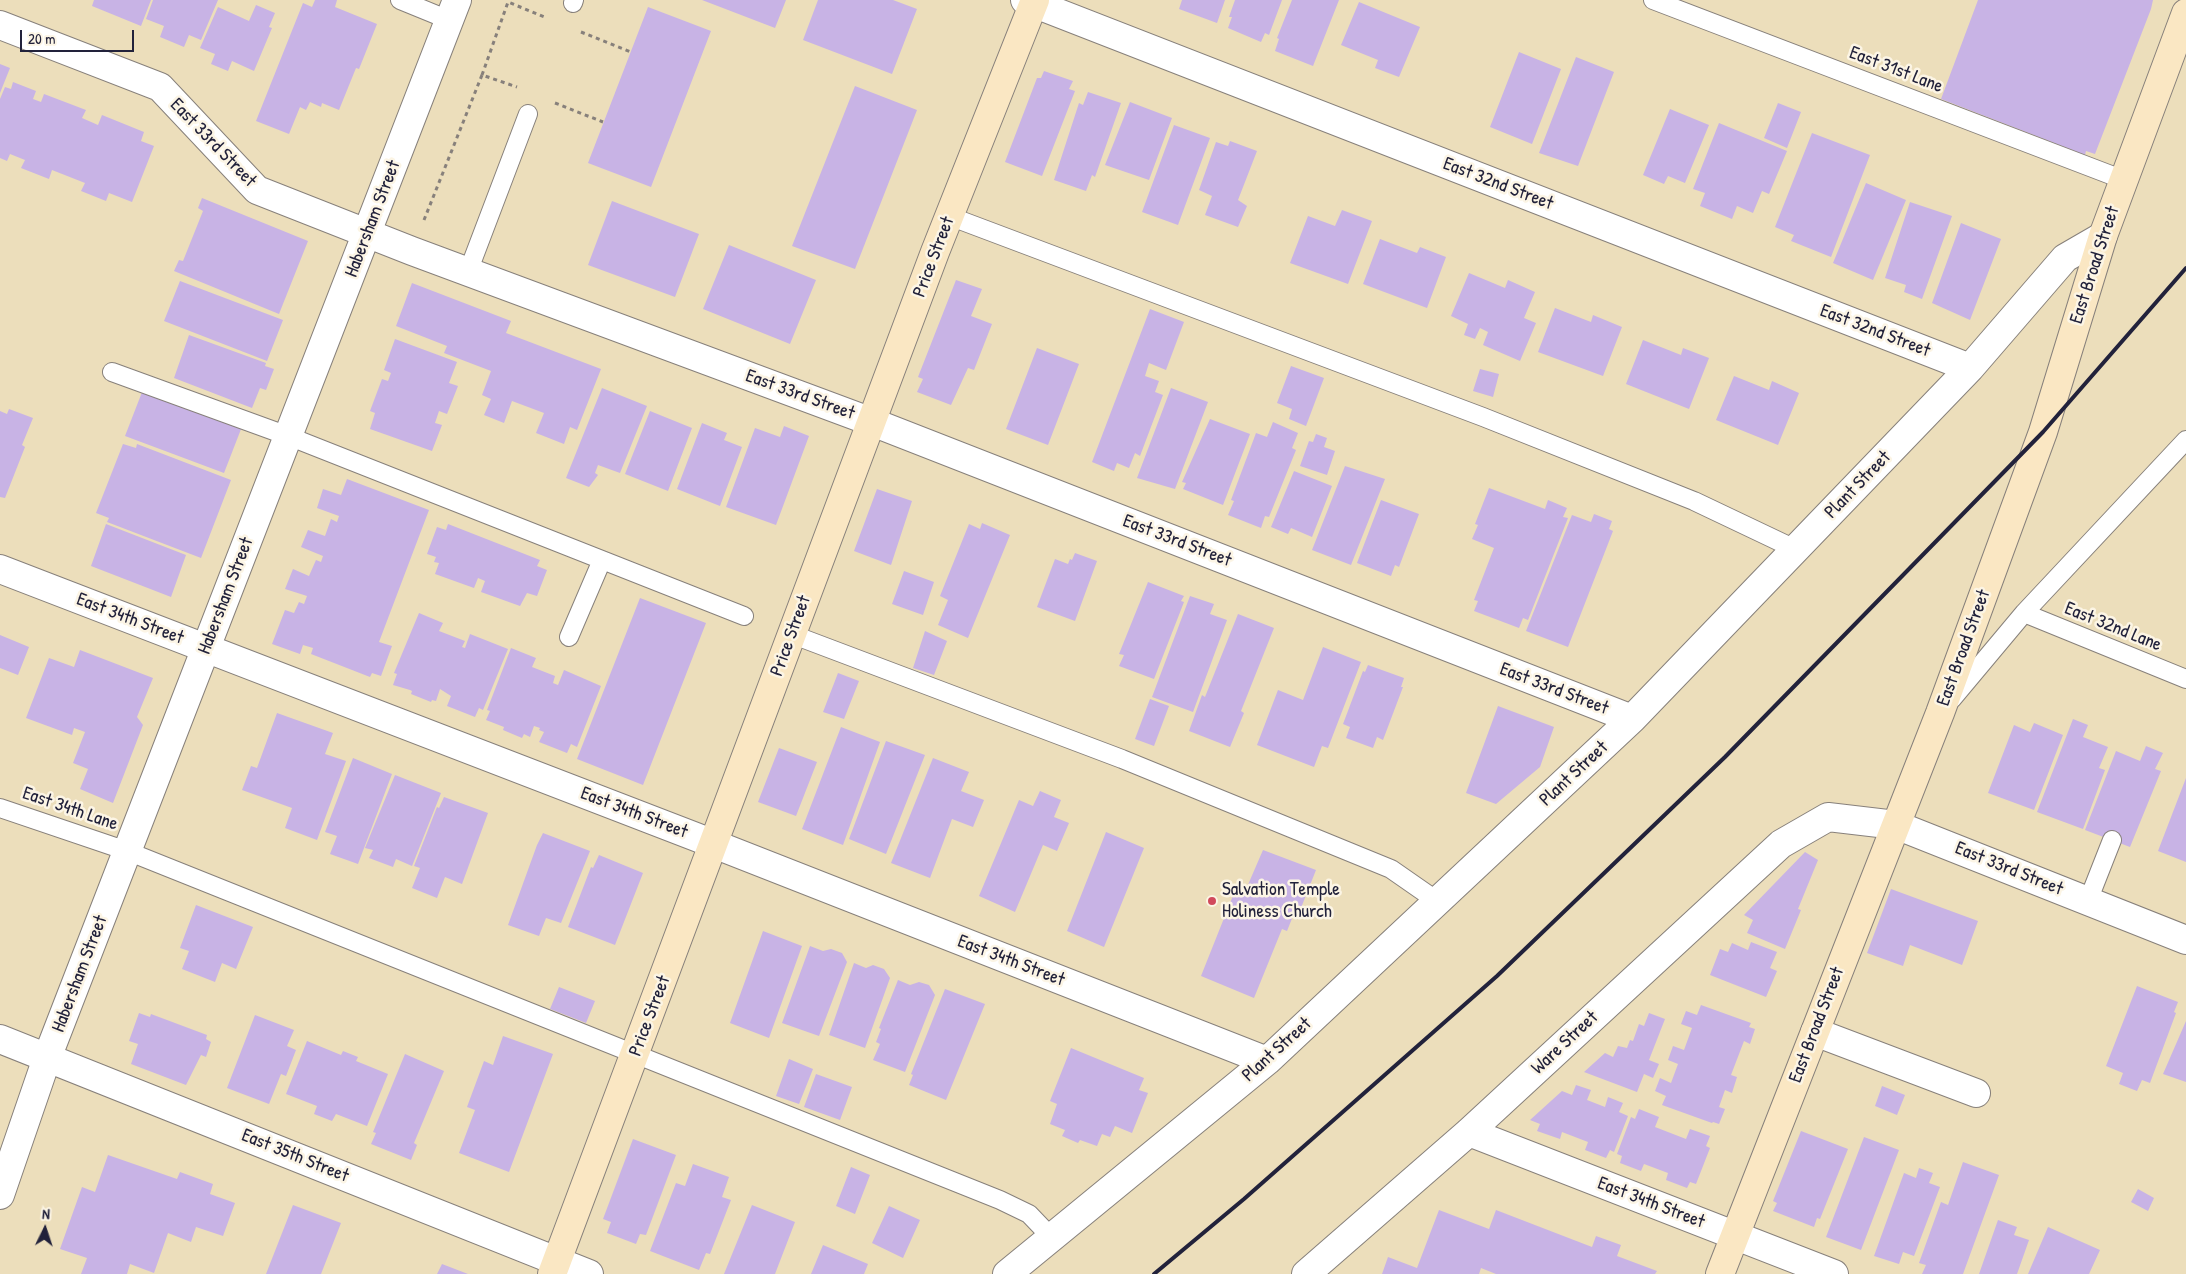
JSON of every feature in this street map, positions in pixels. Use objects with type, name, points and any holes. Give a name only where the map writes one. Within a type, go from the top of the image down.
[{"type":"main road","name":"Price Street","points":[[555,1268],[715,845],[791,634],[1031,1]]},
{"type":"main road","name":"East Broad Street","points":[[1720,1274],[1940,713],[2043,432],[2103,236],[2186,13]]},
{"type":"street","name":"East 32nd Street","points":[[1031,1],[1970,368]]},
{"type":"street","name":"Habersham Street","points":[[0,1195],[47,1058],[368,234],[453,10]]},
{"type":"street","name":"East 33rd Street","points":[[0,25],[160,87],[257,190],[468,272],[872,422],[1632,719]]},
{"type":"street","name":"Plant Street","points":[[1008,1274],[1267,1061],[1632,719],[1970,368],[2065,258],[2103,236]]},
{"type":"street","name":"East 34th Street","points":[[0,569],[715,845],[1267,1061]]},
{"type":"street","name":"East 33rd Street","points":[[1828,817],[1896,825],[2186,940]]},
{"type":"street","name":"Ware Street","points":[[1306,1274],[1469,1132],[1781,844],[1828,817]]},
{"type":"street","points":[[1815,1032],[1976,1093]]},
{"type":"street","name":"East 35th Street","points":[[0,1039],[555,1268],[589,1274]]},
{"type":"street","name":"East 34th Street","points":[[1469,1132],[1834,1274]]},
{"type":"lane","points":[[400,0],[453,10]]},
{"type":"lane","name":"East 31st Lane","points":[[1653,0],[2124,180]]},
{"type":"lane","points":[[468,272],[528,114]]},
{"type":"lane","points":[[950,216],[1484,417],[1694,501],[1796,549]]},
{"type":"lane","points":[[112,372],[288,436],[744,616]]},
{"type":"lane","points":[[1940,713],[2024,613],[2186,440]]},
{"type":"lane","points":[[569,637],[602,560]]},
{"type":"lane","name":"East 32nd Lane","points":[[2024,613],[2186,679]]},
{"type":"lane","points":[[791,634],[1122,759],[1391,868],[1437,901]]},
{"type":"lane","name":"East 34th Lane","points":[[0,808],[127,851],[1000,1200],[1029,1214],[1052,1238]]},
{"type":"lane","points":[[2088,901],[2112,840]]},
{"type":"path","points":[[482,75],[508,1],[552,20]]},
{"type":"path","points":[[578,30],[631,52]]},
{"type":"building","points":[[94,0],[151,0],[141,26],[92,6]]},
{"type":"building","points":[[153,0],[218,0],[201,40],[189,35],[184,47],[160,37],[164,26],[146,19]]},
{"type":"building","points":[[315,0],[337,0],[335,7],[377,24],[359,69],[356,68],[339,110],[322,103],[321,107],[310,102],[306,110],[300,107],[289,134],[256,121],[303,3],[312,7]]},
{"type":"building","points":[[702,0],[786,0],[775,28]]},
{"type":"building","points":[[818,0],[893,0],[917,9],[892,74],[803,40]]},
{"type":"building","points":[[1182,0],[1225,0],[1217,23],[1179,9]]},
{"type":"building","points":[[1235,0],[1282,0],[1269,35],[1265,33],[1261,42],[1228,28],[1232,17],[1229,17]]},
{"type":"building","points":[[1292,0],[1339,0],[1313,66],[1275,51],[1279,39],[1277,38]]},
{"type":"building","points":[[1978,0],[2153,0],[2095,154],[2086,151],[2085,155],[1941,99]]},
{"type":"building","points":[[1359,2],[1420,27],[1399,77],[1375,68],[1378,60],[1341,45]]},
{"type":"building","points":[[256,5],[275,13],[269,27],[272,28],[254,71],[232,61],[228,71],[211,64],[215,54],[200,48],[218,7],[249,21]]},
{"type":"building","points":[[648,7],[711,31],[651,187],[588,163]]},
{"type":"building","points":[[1519,52],[1561,69],[1532,144],[1490,127]]},
{"type":"building","points":[[1576,57],[1614,72],[1578,166],[1539,153]]},
{"type":"building","points":[[0,64],[10,68],[0,93]]},
{"type":"building","points":[[1044,71],[1073,81],[1069,89],[1075,91],[1042,176],[1005,162],[1037,78],[1041,78]]},
{"type":"building","points":[[13,82],[36,91],[33,99],[41,102],[44,94],[86,110],[82,118],[98,125],[102,115],[144,132],[141,141],[154,146],[132,202],[109,193],[106,201],[81,191],[85,183],[52,170],[49,179],[21,168],[25,160],[10,154],[7,161],[0,158],[0,99],[5,87],[11,89]]},
{"type":"building","points":[[855,86],[917,110],[855,269],[792,246]]},
{"type":"building","points":[[1088,92],[1121,103],[1095,177],[1092,175],[1086,191],[1054,180],[1079,103],[1083,105]]},
{"type":"building","points":[[1130,102],[1172,118],[1149,180],[1105,165]]},
{"type":"building","points":[[1778,103],[1801,112],[1787,148],[1764,138]]},
{"type":"building","points":[[1670,109],[1709,125],[1685,183],[1668,176],[1664,184],[1643,175]]},
{"type":"building","points":[[1719,123],[1787,151],[1769,194],[1762,191],[1753,213],[1737,206],[1732,219],[1700,206],[1705,193],[1693,189]]},
{"type":"building","points":[[1174,125],[1210,138],[1178,225],[1142,212]]},
{"type":"building","points":[[1812,133],[1870,155],[1831,257],[1791,241],[1794,235],[1775,227]]},
{"type":"building","points":[[1230,141],[1257,151],[1238,200],[1247,206],[1238,227],[1205,215],[1212,196],[1199,190],[1216,142],[1228,146]]},
{"type":"building","points":[[1866,183],[1906,200],[1873,280],[1833,263]]},
{"type":"building","points":[[202,198],[308,241],[279,314],[174,271],[179,260],[183,261],[203,211],[198,208]]},
{"type":"building","points":[[612,201],[699,234],[675,297],[588,265]]},
{"type":"building","points":[[1910,202],[1952,216],[1922,299],[1904,292],[1906,285],[1885,278]]},
{"type":"building","points":[[1342,210],[1372,221],[1348,284],[1290,263],[1308,216],[1335,226]]},
{"type":"building","points":[[1961,223],[2001,239],[1970,320],[1932,303]]},
{"type":"building","points":[[1380,239],[1417,253],[1420,247],[1446,257],[1427,308],[1363,284]]},
{"type":"building","points":[[729,245],[816,280],[790,344],[703,309]]},
{"type":"building","points":[[1469,273],[1505,288],[1508,280],[1535,292],[1524,318],[1536,323],[1520,361],[1483,345],[1488,332],[1480,328],[1475,339],[1464,335],[1468,324],[1451,316]]},
{"type":"building","points":[[956,280],[982,289],[971,316],[992,324],[974,370],[968,368],[951,405],[917,392],[923,379],[918,377]]},
{"type":"building","points":[[180,281],[283,320],[267,361],[164,321]]},
{"type":"building","points":[[412,283],[511,321],[506,333],[601,369],[577,430],[570,427],[564,444],[536,433],[544,413],[512,401],[504,423],[484,415],[491,399],[482,395],[491,371],[444,353],[447,346],[396,326]]},
{"type":"building","points":[[1555,308],[1591,322],[1593,315],[1622,327],[1603,376],[1538,352]]},
{"type":"building","points":[[1150,309],[1184,322],[1166,370],[1149,363],[1145,376],[1159,381],[1155,392],[1163,395],[1140,456],[1135,453],[1129,468],[1117,463],[1114,471],[1092,462]]},
{"type":"building","points":[[189,335],[266,363],[265,366],[274,369],[266,390],[260,388],[252,408],[174,378]]},
{"type":"building","points":[[395,339],[457,362],[449,383],[458,386],[447,414],[439,411],[435,423],[442,425],[432,451],[370,429],[375,413],[370,411],[382,379],[388,381],[391,373],[384,370]]},
{"type":"building","points":[[1643,340],[1681,355],[1683,348],[1709,358],[1689,409],[1626,384]]},
{"type":"building","points":[[1037,348],[1079,364],[1048,445],[1006,429]]},
{"type":"building","points":[[1291,366],[1324,378],[1306,426],[1289,419],[1292,409],[1277,403]]},
{"type":"building","points":[[1480,369],[1499,374],[1493,397],[1473,391]]},
{"type":"building","points":[[1734,376],[1769,390],[1772,381],[1799,393],[1778,445],[1716,420]]},
{"type":"building","points":[[144,387],[243,424],[224,473],[125,436]]},
{"type":"building","points":[[602,388],[647,406],[620,473],[598,465],[595,473],[598,475],[589,487],[566,478]]},
{"type":"building","points":[[1171,388],[1208,402],[1175,489],[1137,478]]},
{"type":"building","points":[[9,409],[33,418],[22,445],[25,447],[5,498],[0,497],[0,411],[7,414]]},
{"type":"building","points":[[650,411],[692,428],[668,491],[625,474]]},
{"type":"building","points":[[1210,419],[1250,434],[1223,505],[1183,489],[1186,483],[1182,482]]},
{"type":"building","points":[[1273,422],[1298,433],[1292,448],[1296,450],[1269,517],[1265,516],[1261,528],[1228,515],[1234,501],[1231,500],[1256,433],[1267,437]]},
{"type":"building","points":[[702,423],[727,433],[724,440],[742,447],[720,506],[677,489]]},
{"type":"building","points":[[784,426],[809,436],[776,525],[726,507],[755,428],[780,437]]},
{"type":"building","points":[[1316,434],[1327,438],[1324,447],[1335,451],[1327,475],[1300,466],[1309,441],[1313,442]]},
{"type":"building","points":[[123,444],[136,448],[137,444],[231,480],[201,558],[107,522],[109,518],[96,513]]},
{"type":"building","points":[[1345,466],[1385,479],[1351,565],[1312,550]]},
{"type":"building","points":[[1294,471],[1332,486],[1312,537],[1291,528],[1288,534],[1271,527]]},
{"type":"building","points":[[347,479],[429,510],[379,642],[392,646],[381,676],[372,673],[370,677],[311,654],[313,648],[303,645],[300,654],[272,644],[285,610],[294,613],[299,602],[304,604],[307,596],[285,589],[293,569],[309,576],[316,560],[321,562],[323,556],[301,547],[308,530],[325,536],[331,519],[337,522],[339,516],[317,508],[323,489],[341,495]]},
{"type":"building","points":[[1489,488],[1545,509],[1548,500],[1567,508],[1563,517],[1568,518],[1528,620],[1523,618],[1519,628],[1474,611],[1478,601],[1474,600],[1494,548],[1472,539],[1478,525],[1475,524]]},
{"type":"building","points":[[877,489],[912,501],[891,565],[854,551]]},
{"type":"building","points":[[1381,500],[1419,514],[1399,567],[1395,565],[1391,576],[1357,563]]},
{"type":"building","points":[[1594,514],[1612,521],[1609,529],[1613,531],[1568,647],[1526,631],[1572,515],[1591,522]]},
{"type":"building","points":[[982,523],[1010,535],[968,638],[938,625],[948,600],[940,596],[969,524],[980,529]]},
{"type":"building","points":[[106,524],[186,555],[171,597],[91,566]]},
{"type":"building","points":[[448,524],[540,560],[537,566],[547,570],[537,596],[527,593],[520,606],[481,592],[485,581],[478,578],[474,588],[435,574],[439,563],[434,562],[436,557],[427,554],[437,527],[446,530]]},
{"type":"building","points":[[1075,553],[1097,561],[1075,621],[1037,607],[1055,559],[1068,564]]},
{"type":"building","points":[[904,571],[934,582],[923,615],[892,604]]},
{"type":"building","points":[[1148,582],[1184,596],[1181,601],[1184,602],[1154,679],[1119,666],[1124,655],[1119,654]]},
{"type":"building","points":[[1190,596],[1214,604],[1210,614],[1227,620],[1193,712],[1152,697]]},
{"type":"building","points":[[640,598],[706,623],[643,785],[577,759]]},
{"type":"building","points":[[419,613],[443,623],[439,631],[465,641],[462,647],[465,648],[470,634],[508,649],[483,710],[479,708],[475,717],[447,706],[451,696],[440,689],[436,701],[432,700],[431,702],[411,694],[412,691],[410,690],[393,685],[397,674],[394,673]]},
{"type":"building","points":[[1238,614],[1274,628],[1241,711],[1244,713],[1230,747],[1189,731],[1202,695],[1205,697]]},
{"type":"building","points":[[925,631],[947,641],[934,675],[913,668]]},
{"type":"building","points":[[0,635],[29,647],[18,675],[0,668]]},
{"type":"building","points":[[1323,647],[1361,662],[1328,748],[1322,746],[1314,767],[1257,745],[1278,690],[1303,700]]},
{"type":"building","points":[[511,648],[536,658],[532,667],[555,676],[553,683],[558,685],[564,670],[601,686],[577,747],[571,744],[567,753],[539,742],[544,732],[539,730],[540,728],[534,726],[530,737],[524,734],[522,738],[503,730],[504,727],[486,720],[490,711],[487,710]]},
{"type":"building","points":[[80,650],[153,678],[137,717],[143,725],[113,803],[80,789],[88,769],[73,763],[85,732],[74,728],[72,735],[26,718],[49,658],[74,667]]},
{"type":"building","points":[[1368,665],[1404,678],[1401,687],[1403,687],[1383,740],[1377,737],[1373,748],[1346,738],[1350,727],[1343,724],[1363,671],[1365,672]]},
{"type":"building","points":[[838,673],[859,681],[844,719],[823,712]]},
{"type":"building","points":[[1150,699],[1169,706],[1154,746],[1135,739]]},
{"type":"building","points":[[1498,706],[1554,727],[1540,767],[1496,804],[1466,793]]},
{"type":"building","points":[[277,713],[333,733],[325,754],[346,761],[317,840],[285,828],[292,808],[242,790],[251,766],[257,768]]},
{"type":"building","points":[[2073,719],[2088,725],[2083,737],[2108,747],[2099,768],[2105,770],[2083,829],[2037,812]]},
{"type":"building","points":[[2034,723],[2063,735],[2034,810],[1988,793],[2014,725],[2030,732]]},
{"type":"building","points":[[841,727],[880,742],[843,845],[802,829]]},
{"type":"building","points":[[886,741],[925,755],[886,854],[849,839]]},
{"type":"building","points":[[2146,746],[2163,753],[2155,769],[2161,771],[2130,847],[2085,830],[2116,751],[2140,761]]},
{"type":"building","points":[[779,748],[817,762],[796,816],[758,802]]},
{"type":"building","points":[[353,758],[392,774],[358,864],[330,854],[337,836],[325,832]]},
{"type":"building","points":[[933,758],[969,772],[961,791],[984,800],[973,827],[952,819],[930,878],[891,863]]},
{"type":"building","points":[[395,775],[441,793],[412,866],[396,859],[393,867],[369,858],[373,850],[365,848]]},
{"type":"building","points":[[2186,778],[2186,862],[2158,851]]},
{"type":"building","points":[[1040,791],[1061,800],[1054,817],[1069,823],[1057,851],[1043,845],[1015,912],[979,896],[1019,800],[1033,806]]},
{"type":"building","points":[[444,797],[488,813],[462,884],[445,877],[437,898],[412,888],[420,868],[414,866],[437,807],[439,808]]},
{"type":"building","points":[[1106,832],[1144,848],[1104,947],[1067,931]]},
{"type":"building","points":[[543,833],[590,851],[561,923],[546,918],[539,936],[508,925]]},
{"type":"building","points":[[1263,850],[1316,870],[1299,913],[1295,911],[1287,931],[1282,929],[1254,998],[1201,976],[1238,883],[1247,887]]},
{"type":"building","points":[[1805,852],[1818,860],[1798,909],[1801,910],[1785,949],[1747,933],[1753,920],[1744,915]]},
{"type":"building","points":[[599,855],[643,873],[615,945],[568,927],[591,867],[593,868]]},
{"type":"building","points":[[1891,889],[1978,921],[1962,965],[1910,945],[1903,966],[1867,953]]},
{"type":"building","points":[[196,905],[253,927],[236,969],[222,963],[215,982],[182,969],[189,951],[180,948]]},
{"type":"building","points":[[763,931],[802,946],[769,1038],[730,1023]]},
{"type":"building","points":[[1751,942],[1777,952],[1770,968],[1777,971],[1766,997],[1710,975],[1720,949],[1728,952],[1732,943],[1748,950]]},
{"type":"building","points":[[810,946],[823,951],[831,949],[842,953],[847,962],[819,1036],[782,1023]]},
{"type":"building","points":[[854,963],[866,968],[873,965],[884,969],[890,978],[865,1048],[829,1035]]},
{"type":"building","points":[[898,980],[910,985],[919,982],[929,985],[935,995],[905,1072],[873,1060],[880,1044],[876,1042],[881,1029],[879,1028]]},
{"type":"building","points":[[2137,986],[2178,1002],[2174,1012],[2176,1013],[2150,1083],[2142,1080],[2137,1091],[2119,1084],[2123,1073],[2106,1066]]},
{"type":"building","points":[[559,987],[595,1001],[586,1023],[550,1009]]},
{"type":"building","points":[[945,989],[985,1004],[946,1100],[909,1085],[913,1075],[911,1074]]},
{"type":"building","points":[[1701,1005],[1751,1023],[1749,1027],[1755,1029],[1750,1044],[1744,1041],[1731,1075],[1737,1077],[1732,1093],[1725,1090],[1719,1107],[1725,1109],[1719,1124],[1662,1105],[1666,1096],[1655,1091],[1660,1078],[1671,1083],[1678,1064],[1668,1060],[1673,1046],[1684,1050],[1692,1028],[1681,1024],[1686,1011],[1697,1015]]},
{"type":"building","points":[[139,1013],[150,1017],[151,1014],[207,1035],[206,1039],[211,1042],[206,1057],[201,1055],[186,1085],[131,1064],[138,1044],[129,1041]]},
{"type":"building","points":[[1649,1013],[1665,1019],[1649,1060],[1659,1064],[1653,1078],[1644,1074],[1637,1092],[1584,1072],[1605,1053],[1613,1057],[1618,1046],[1627,1048],[1630,1040],[1633,1041],[1639,1024],[1644,1026]]},
{"type":"building","points":[[255,1015],[294,1030],[287,1046],[296,1050],[286,1076],[281,1074],[269,1104],[227,1088]]},
{"type":"building","points":[[2186,1021],[2186,1082],[2163,1074]]},
{"type":"building","points":[[503,1036],[553,1054],[509,1172],[459,1153],[475,1110],[467,1107],[484,1061],[493,1065]]},
{"type":"building","points":[[307,1041],[341,1055],[343,1051],[358,1057],[356,1061],[388,1074],[367,1126],[336,1114],[332,1121],[314,1114],[317,1106],[286,1094]]},
{"type":"building","points":[[1071,1048],[1144,1078],[1139,1090],[1148,1093],[1132,1133],[1115,1126],[1110,1137],[1102,1134],[1097,1146],[1080,1140],[1078,1143],[1062,1136],[1065,1130],[1050,1124],[1057,1104],[1050,1101]]},
{"type":"building","points":[[405,1054],[444,1071],[414,1143],[417,1145],[411,1160],[371,1144],[376,1133],[373,1132]]},
{"type":"building","points":[[789,1059],[813,1069],[799,1104],[776,1096]]},
{"type":"building","points":[[816,1074],[852,1087],[840,1120],[804,1107]]},
{"type":"building","points":[[1576,1085],[1591,1090],[1587,1100],[1605,1107],[1608,1097],[1623,1103],[1619,1112],[1628,1116],[1614,1152],[1610,1150],[1606,1158],[1585,1150],[1588,1142],[1562,1132],[1560,1139],[1537,1131],[1540,1124],[1530,1120],[1562,1091],[1572,1095]]},
{"type":"building","points":[[1882,1086],[1905,1095],[1897,1115],[1875,1106]]},
{"type":"building","points":[[1639,1109],[1659,1117],[1655,1127],[1686,1139],[1690,1129],[1710,1136],[1706,1146],[1710,1148],[1696,1184],[1690,1182],[1687,1188],[1666,1180],[1668,1173],[1644,1164],[1641,1171],[1620,1163],[1622,1156],[1617,1154],[1631,1117],[1635,1119]]},
{"type":"building","points":[[1801,1131],[1848,1149],[1820,1219],[1817,1218],[1814,1227],[1773,1211],[1777,1203],[1773,1201]]},
{"type":"building","points":[[1864,1137],[1899,1150],[1861,1250],[1826,1237]]},
{"type":"building","points":[[633,1139],[676,1155],[646,1235],[640,1234],[636,1244],[607,1233],[611,1222],[603,1219]]},
{"type":"building","points":[[108,1155],[177,1179],[180,1172],[213,1184],[210,1194],[235,1203],[223,1236],[196,1227],[191,1242],[168,1233],[154,1273],[130,1264],[127,1274],[81,1274],[87,1258],[60,1249],[82,1187],[95,1192]]},
{"type":"building","points":[[1963,1162],[1999,1175],[1963,1274],[1922,1274],[1926,1265],[1919,1263],[1941,1202],[1948,1205]]},
{"type":"building","points":[[693,1164],[729,1177],[722,1197],[731,1200],[710,1254],[706,1253],[699,1270],[650,1251],[676,1183],[685,1186]]},
{"type":"building","points":[[851,1167],[870,1175],[855,1214],[836,1206]]},
{"type":"building","points":[[1919,1168],[1933,1173],[1929,1183],[1940,1187],[1914,1256],[1903,1252],[1899,1264],[1874,1256],[1904,1173],[1916,1178]]},
{"type":"building","points":[[2138,1189],[2154,1198],[2148,1211],[2131,1202]]},
{"type":"building","points":[[293,1205],[341,1223],[321,1274],[266,1274]]},
{"type":"building","points":[[752,1205],[795,1222],[775,1274],[724,1274]]},
{"type":"building","points":[[889,1206],[920,1220],[903,1258],[872,1243]]},
{"type":"building","points":[[1439,1210],[1489,1229],[1496,1210],[1592,1247],[1596,1236],[1621,1245],[1617,1256],[1657,1271],[1655,1274],[1496,1274],[1481,1268],[1479,1274],[1382,1274],[1388,1257],[1417,1268]]},
{"type":"building","points":[[1998,1220],[2017,1227],[2014,1235],[2029,1240],[2017,1274],[1979,1274]]},
{"type":"building","points":[[2048,1227],[2100,1250],[2089,1274],[2028,1274]]},
{"type":"building","points":[[823,1245],[868,1264],[864,1274],[811,1274]]},
{"type":"building","points":[[442,1264],[468,1274],[437,1274]]},
{"type":"railway","points":[[1154,1274],[1244,1199],[1497,976],[1725,757],[2043,432],[2186,268]]},
{"type":"place","name":"Salvation Temple Holiness Church","points":[[1212,901]]}]
